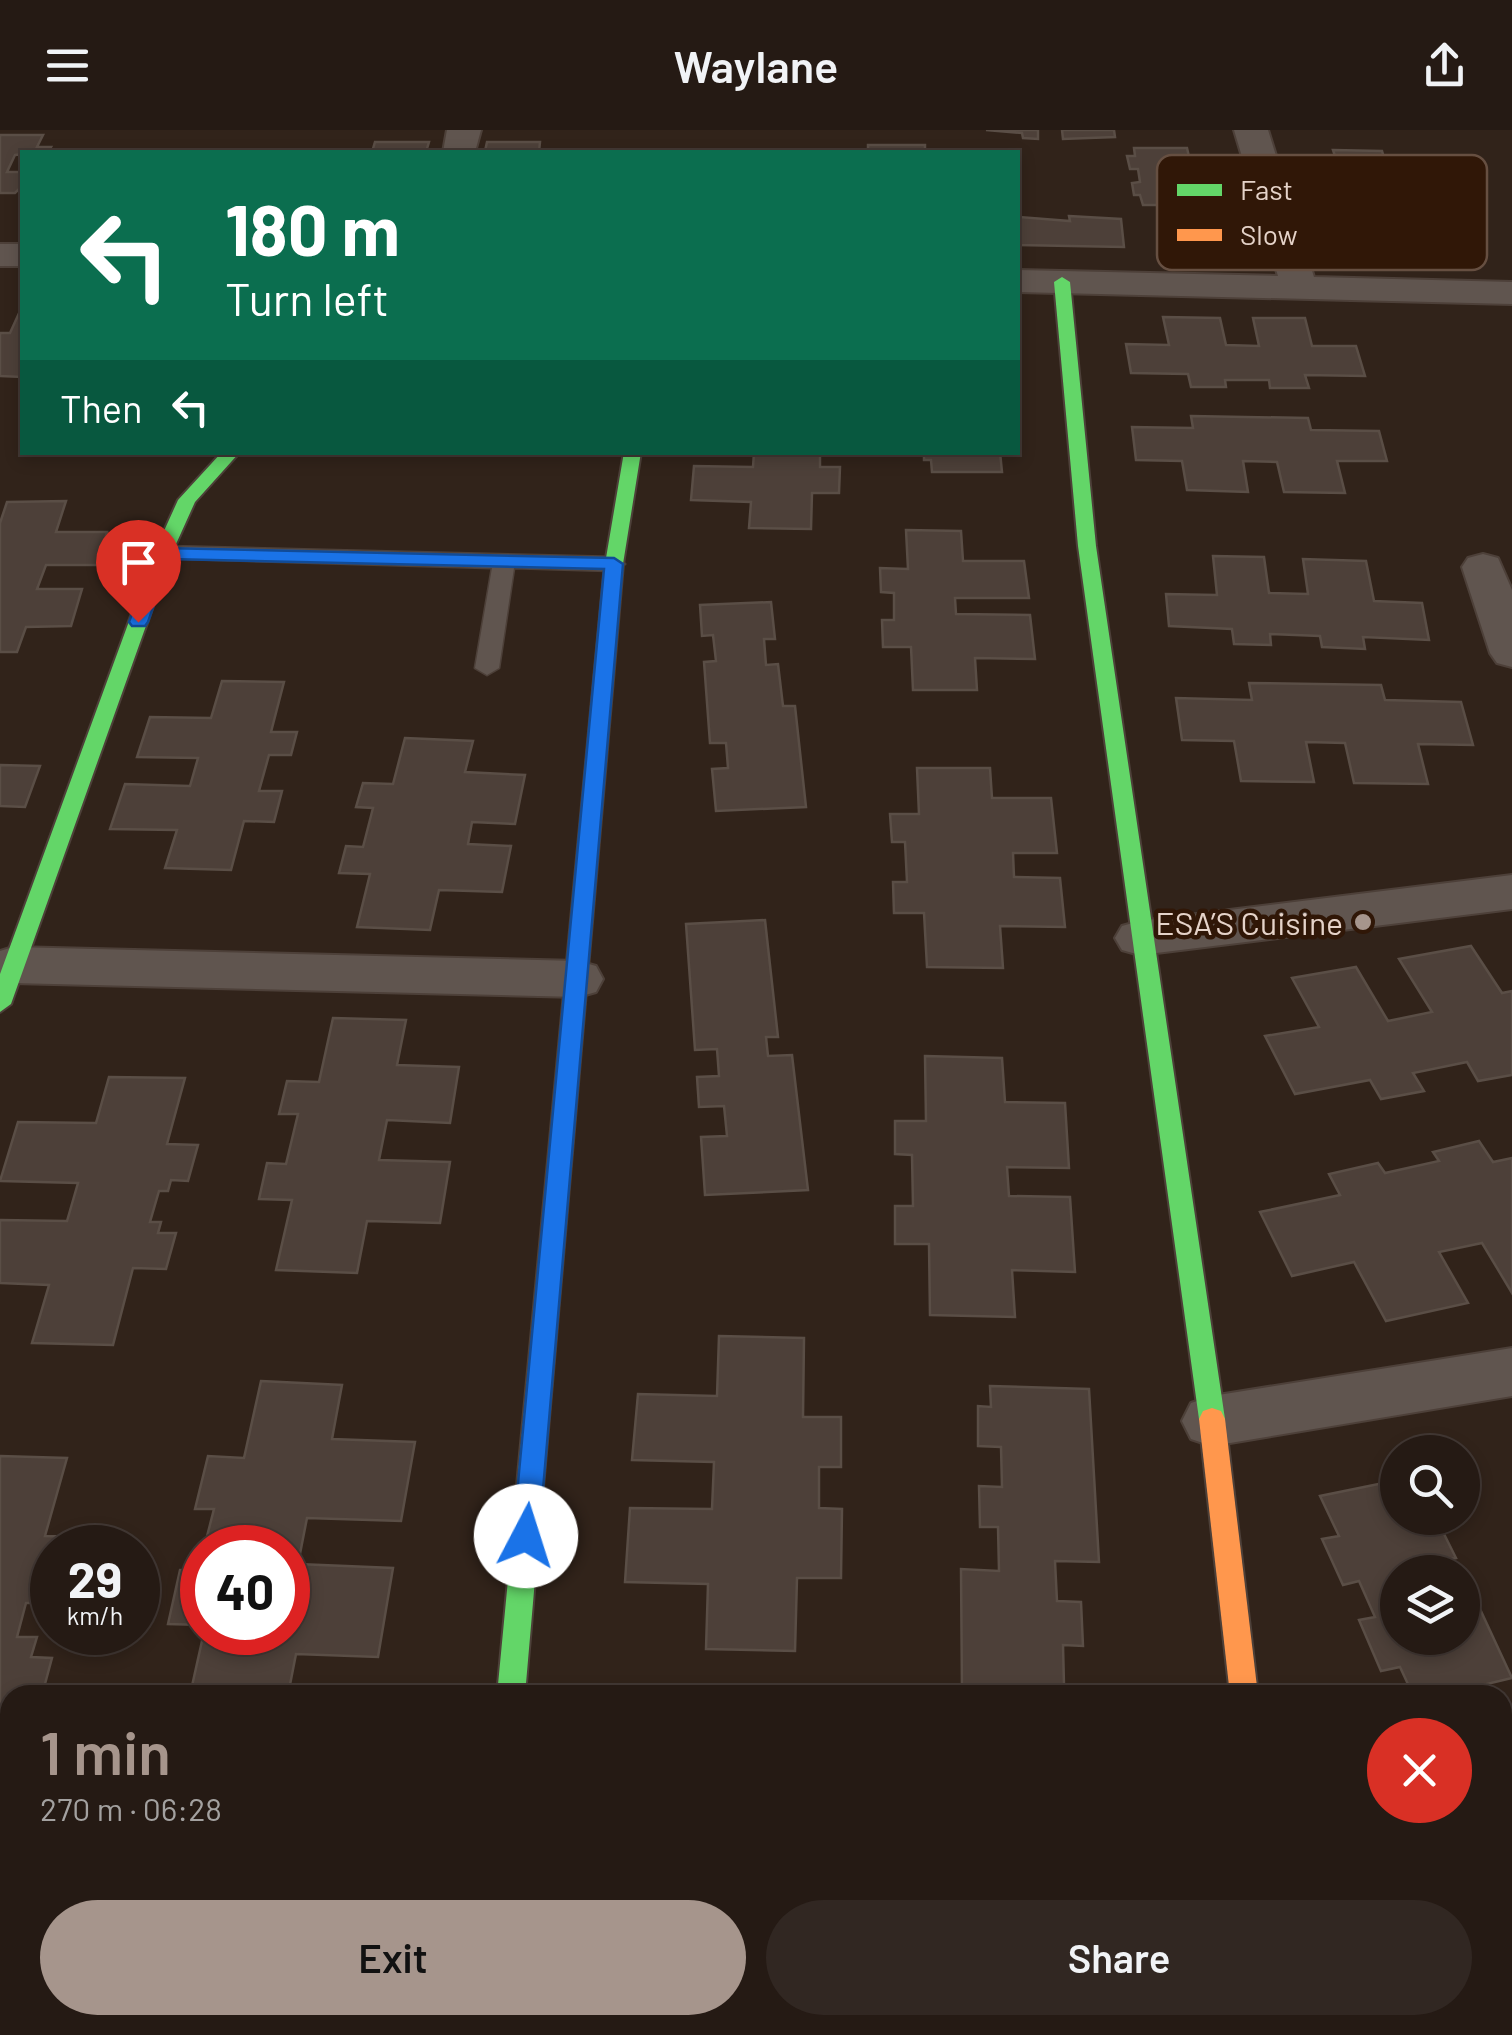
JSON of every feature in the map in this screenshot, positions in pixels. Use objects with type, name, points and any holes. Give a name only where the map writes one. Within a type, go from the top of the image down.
[{"type":"street","points":[[1251,130],[1259,155]]},
{"type":"street","points":[[1294,270],[1299,286]]},
{"type":"street","points":[[1020,281],[1512,293]]},
{"type":"street","points":[[1062,282],[1087,546],[1212,1421],[1243,1685]]},
{"type":"street","points":[[229,455],[187,500],[163,553],[6,984],[578,979]]},
{"type":"street","points":[[512,1685],[614,564],[632,455]]},
{"type":"street","points":[[1483,568],[1512,653]]},
{"type":"street","points":[[1140,938],[1512,892]]},
{"type":"street","points":[[1212,1421],[1512,1372]]},
{"type":"lane","points":[[163,553],[614,564]]},
{"type":"lane","points":[[487,668],[504,560]]},
{"type":"building","points":[[986,130],[1038,130],[1038,139],[1023,138],[1022,133]]},
{"type":"building","points":[[1062,130],[1114,130],[1115,137],[1063,139]]},
{"type":"building","points":[[0,135],[43,135],[37,147],[51,147],[49,150],[20,150],[7,172],[20,172],[20,188],[15,193],[0,193]]},
{"type":"building","points":[[375,142],[429,142],[427,150],[373,150]]},
{"type":"building","points":[[487,142],[540,142],[539,150],[485,150]]},
{"type":"building","points":[[868,145],[925,145],[925,150],[868,150]]},
{"type":"building","points":[[1134,148],[1187,148],[1189,155],[1157,155],[1157,205],[1143,205],[1140,195],[1134,195],[1132,183],[1140,182],[1138,169],[1130,169],[1127,156],[1135,156]]},
{"type":"building","points":[[1333,150],[1382,151],[1383,155],[1335,155]]},
{"type":"building","points":[[1069,216],[1121,219],[1124,247],[1020,245],[1020,217],[1070,221]]},
{"type":"building","points":[[20,311],[20,377],[0,376],[0,333],[10,333]]},
{"type":"building","points":[[1163,317],[1220,318],[1226,345],[1259,346],[1253,318],[1305,318],[1312,346],[1356,346],[1365,376],[1305,375],[1309,388],[1270,388],[1269,380],[1225,380],[1226,387],[1191,387],[1188,374],[1131,373],[1126,344],[1169,345]]},
{"type":"building","points":[[1191,416],[1308,418],[1311,430],[1379,431],[1387,461],[1337,461],[1345,493],[1284,492],[1277,462],[1243,461],[1248,492],[1187,490],[1182,461],[1136,460],[1132,427],[1193,428]]},
{"type":"building","points":[[754,455],[820,455],[820,467],[840,467],[839,493],[812,493],[811,529],[749,528],[751,502],[691,500],[694,466],[753,467]]},
{"type":"building","points":[[924,455],[1000,455],[1002,472],[932,472],[931,460],[924,460]]},
{"type":"building","points":[[66,501],[56,532],[107,532],[97,565],[46,565],[37,589],[82,589],[71,626],[26,627],[17,652],[0,652],[0,523],[7,502]]},
{"type":"building","points":[[906,530],[961,531],[963,561],[1024,561],[1029,598],[955,598],[956,614],[1030,615],[1035,659],[975,658],[977,690],[913,690],[911,647],[883,647],[882,620],[894,620],[894,593],[881,592],[880,568],[908,569]]},
{"type":"building","points":[[1213,556],[1264,557],[1269,593],[1308,594],[1303,559],[1366,561],[1374,601],[1422,603],[1429,640],[1363,637],[1365,649],[1322,647],[1320,636],[1270,634],[1271,645],[1234,644],[1232,629],[1169,626],[1166,594],[1217,595]]},
{"type":"building","points":[[771,602],[775,639],[764,639],[766,665],[778,664],[783,706],[795,706],[806,807],[716,811],[712,769],[728,768],[726,743],[710,743],[704,662],[716,661],[713,635],[702,636],[700,605]]},
{"type":"building","points":[[222,681],[284,682],[271,732],[297,732],[291,755],[269,755],[259,791],[282,791],[274,822],[244,821],[231,870],[165,868],[177,830],[110,829],[125,784],[190,786],[198,758],[137,757],[150,717],[211,718]]},
{"type":"building","points":[[1249,683],[1381,685],[1385,700],[1461,702],[1473,745],[1418,744],[1428,784],[1354,783],[1345,743],[1306,742],[1314,782],[1241,781],[1234,741],[1182,740],[1176,698],[1252,700]]},
{"type":"building","points":[[405,738],[473,741],[465,772],[525,775],[515,824],[472,822],[468,844],[511,846],[502,892],[439,890],[430,930],[357,927],[370,874],[339,873],[346,846],[363,847],[373,808],[356,807],[363,783],[393,784]]},
{"type":"building","points":[[0,765],[40,766],[25,807],[0,806]]},
{"type":"building","points":[[917,768],[990,768],[992,798],[1051,798],[1057,853],[1013,853],[1014,877],[1060,878],[1065,927],[1000,926],[1003,968],[927,967],[924,913],[894,913],[893,882],[907,882],[905,842],[892,842],[890,814],[919,814]]},
{"type":"building","points":[[765,920],[778,1037],[766,1037],[768,1056],[792,1055],[808,1190],[705,1195],[701,1137],[727,1136],[724,1106],[699,1107],[697,1077],[719,1076],[717,1049],[695,1050],[686,924]]},
{"type":"building","points":[[1471,946],[1502,993],[1512,991],[1512,1075],[1478,1081],[1467,1062],[1413,1073],[1424,1091],[1381,1099],[1370,1080],[1295,1094],[1265,1036],[1319,1027],[1292,978],[1356,967],[1388,1021],[1432,1012],[1399,959]]},
{"type":"building","points":[[333,1018],[406,1020],[397,1065],[459,1067],[450,1123],[387,1120],[379,1160],[450,1162],[440,1223],[367,1221],[357,1273],[276,1270],[292,1200],[259,1199],[267,1163],[286,1164],[298,1114],[279,1114],[287,1081],[319,1082]]},
{"type":"building","points":[[925,1056],[1002,1058],[1005,1102],[1065,1103],[1069,1168],[1007,1167],[1009,1196],[1070,1197],[1075,1272],[1012,1270],[1015,1317],[930,1315],[929,1244],[895,1244],[895,1206],[913,1206],[912,1155],[895,1154],[895,1121],[926,1121]]},
{"type":"building","points":[[109,1077],[185,1078],[167,1144],[198,1145],[188,1181],[171,1180],[168,1191],[159,1191],[150,1222],[161,1222],[158,1233],[176,1233],[166,1269],[133,1268],[113,1345],[32,1343],[49,1285],[0,1283],[0,1220],[67,1221],[78,1183],[0,1181],[18,1122],[96,1123]]},
{"type":"building","points":[[1479,1141],[1493,1162],[1512,1158],[1512,1293],[1482,1243],[1439,1252],[1468,1303],[1386,1321],[1354,1262],[1292,1276],[1260,1212],[1340,1195],[1329,1174],[1378,1163],[1385,1173],[1439,1161],[1433,1152]]},
{"type":"building","points":[[719,1336],[804,1338],[803,1417],[841,1417],[841,1467],[819,1467],[819,1508],[842,1509],[841,1578],[797,1578],[795,1651],[706,1649],[708,1584],[625,1582],[630,1508],[712,1509],[714,1462],[632,1460],[638,1394],[717,1396]]},
{"type":"building","points":[[261,1381],[342,1385],[332,1439],[415,1442],[401,1521],[307,1518],[306,1525],[210,1525],[214,1509],[195,1509],[208,1456],[244,1458]]},
{"type":"building","points":[[990,1386],[1089,1389],[1099,1562],[1055,1561],[1057,1601],[1081,1602],[1083,1646],[1063,1645],[1064,1685],[962,1685],[961,1569],[999,1571],[998,1527],[980,1527],[979,1486],[1002,1487],[1001,1447],[978,1446],[978,1406],[991,1407]]},
{"type":"building","points":[[0,1456],[67,1458],[48,1525],[30,1525],[30,1603],[26,1603],[17,1637],[30,1637],[31,1657],[52,1658],[45,1685],[0,1685]]},
{"type":"building","points":[[1380,1484],[1380,1535],[1444,1535],[1454,1555],[1380,1555],[1380,1655],[1480,1655],[1480,1609],[1512,1678],[1483,1685],[1408,1685],[1400,1667],[1381,1671],[1359,1620],[1375,1617],[1359,1581],[1343,1585],[1322,1539],[1339,1536],[1320,1496]]},
{"type":"building","points":[[310,1565],[393,1568],[378,1657],[310,1655]]},
{"type":"building","points":[[180,1570],[180,1624],[168,1624]]},
{"type":"building","points":[[199,1655],[296,1655],[290,1685],[192,1685]]},
{"type":"traffic: fast","points":[[1062,282],[1087,546],[1212,1419]]},
{"type":"traffic: fast","points":[[0,1004],[163,553],[187,500],[229,455]]},
{"type":"traffic: fast","points":[[512,1685],[614,564],[632,455]]},
{"type":"traffic: slow","points":[[1212,1419],[1243,1685]]},
{"type":"place","name":"ESA’S Cuisine","points":[[1363,922]]},
{"type":"route","points":[[138,622],[163,553],[614,564],[526,1536]]}]
